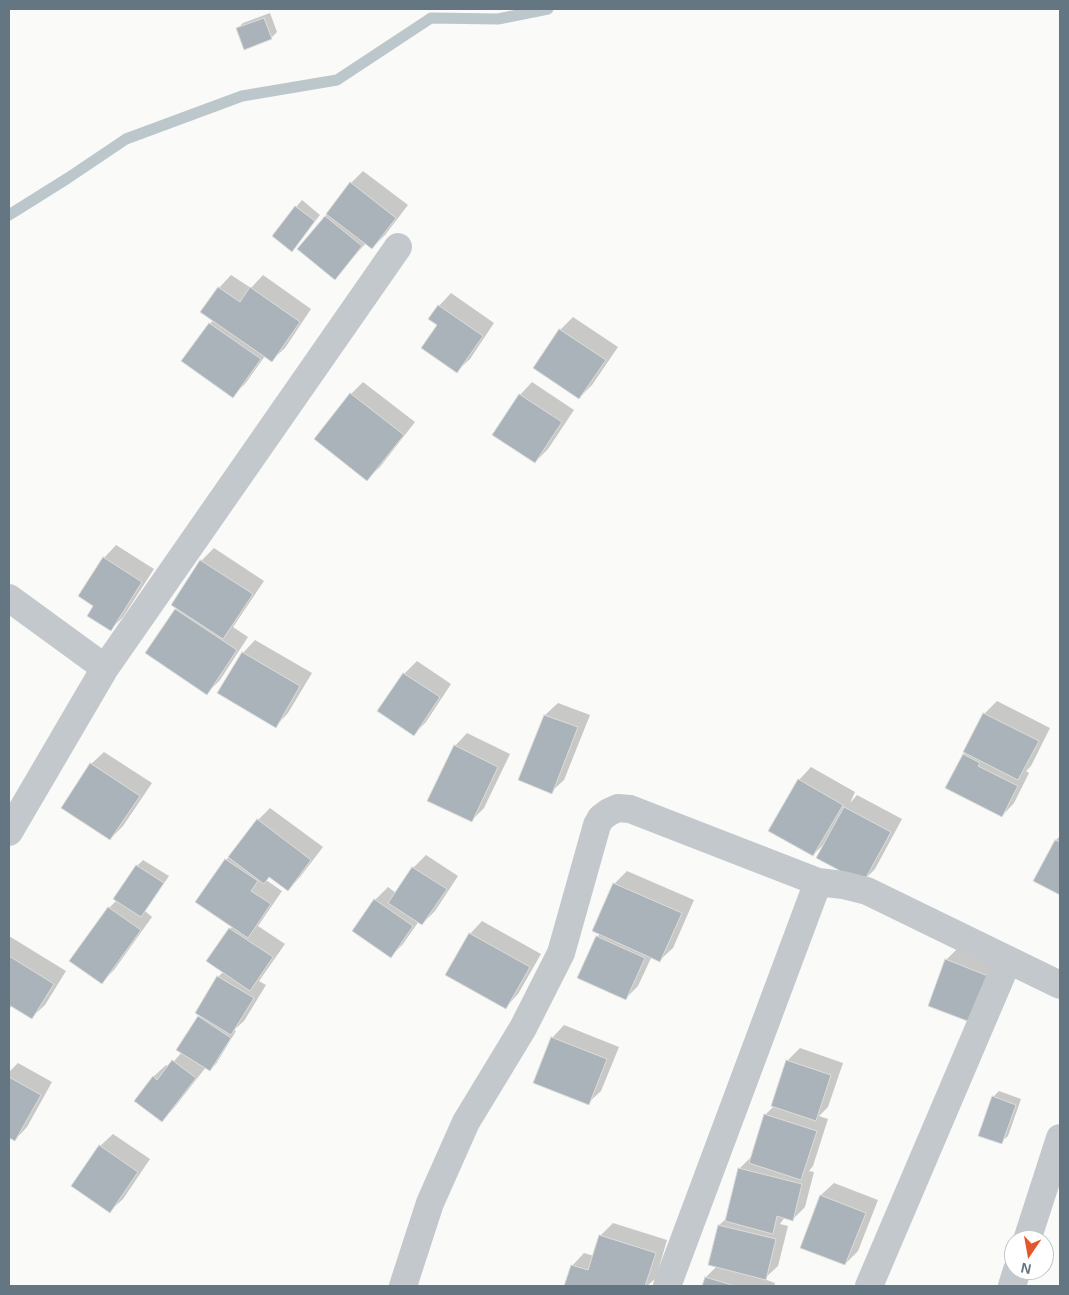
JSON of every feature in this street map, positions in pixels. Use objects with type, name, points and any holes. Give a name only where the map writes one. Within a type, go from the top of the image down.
[{"type":"street","points":[[9,832],[105,668],[398,247]]},
{"type":"street","points":[[9,598],[105,668]]},
{"type":"street","points":[[403,1286],[430,1203],[466,1122],[523,1028],[561,953],[597,825],[601,818],[618,808],[630,809],[818,882],[843,884],[867,892],[1060,985]]},
{"type":"street","points":[[667,1286],[818,882]]},
{"type":"street","points":[[869,1286],[1008,960]]},
{"type":"street","points":[[1030,1230],[1060,1138]]},
{"type":"building","points":[[264,18],[272,39],[244,50],[236,28]]},
{"type":"building","points":[[350,182],[396,218],[372,249],[326,214]]},
{"type":"building","points":[[295,206],[315,221],[292,252],[272,236]]},
{"type":"building","points":[[325,216],[362,246],[335,280],[297,249]]},
{"type":"building","points":[[218,287],[240,302],[250,287],[300,322],[272,362],[200,312]]},
{"type":"building","points":[[438,305],[483,336],[457,373],[421,348],[437,325],[428,319]]},
{"type":"building","points":[[209,323],[261,359],[233,398],[181,361]]},
{"type":"building","points":[[559,329],[606,360],[579,399],[533,368]]},
{"type":"building","points":[[350,393],[404,435],[367,481],[314,439]]},
{"type":"building","points":[[519,394],[562,422],[535,463],[492,435]]},
{"type":"building","points":[[103,557],[142,582],[111,631],[87,616],[93,606],[78,596]]},
{"type":"building","points":[[200,560],[253,594],[223,639],[171,605]]},
{"type":"building","points":[[175,609],[237,650],[207,695],[145,653]]},
{"type":"building","points":[[242,652],[300,686],[276,728],[217,693]]},
{"type":"building","points":[[403,673],[440,697],[414,736],[377,711]]},
{"type":"building","points":[[983,713],[1039,741],[1018,780],[963,752]]},
{"type":"building","points":[[544,715],[578,727],[552,794],[518,780]]},
{"type":"building","points":[[454,745],[498,767],[472,822],[427,801]]},
{"type":"building","points":[[963,754],[980,763],[978,766],[1018,786],[1002,817],[945,788]]},
{"type":"building","points":[[90,763],[140,796],[110,840],[61,808]]},
{"type":"building","points":[[798,779],[843,805],[813,856],[768,831]]},
{"type":"building","points":[[844,807],[891,832],[863,883],[816,858]]},
{"type":"building","points":[[257,819],[311,860],[288,891],[269,877],[264,884],[228,857]]},
{"type":"building","points":[[1055,840],[1060,842],[1060,895],[1033,881]]},
{"type":"building","points":[[225,859],[258,881],[251,891],[271,904],[248,938],[195,902]]},
{"type":"building","points":[[136,865],[164,883],[141,917],[113,899]]},
{"type":"building","points":[[412,867],[447,889],[422,925],[388,903]]},
{"type":"building","points":[[613,883],[682,913],[660,962],[592,931]]},
{"type":"building","points":[[374,899],[413,926],[391,958],[352,931]]},
{"type":"building","points":[[108,907],[141,930],[102,984],[69,961]]},
{"type":"building","points":[[229,928],[273,957],[250,991],[206,961]]},
{"type":"building","points":[[469,933],[530,967],[506,1009],[445,975]]},
{"type":"building","points":[[596,936],[645,958],[626,1000],[577,978]]},
{"type":"building","points":[[9,956],[54,984],[32,1019],[9,1005]]},
{"type":"building","points":[[945,959],[988,976],[970,1022],[928,1006]]},
{"type":"building","points":[[217,976],[254,998],[231,1035],[195,1013]]},
{"type":"building","points":[[198,1016],[231,1038],[210,1071],[176,1050]]},
{"type":"building","points":[[551,1037],[607,1059],[589,1105],[533,1083]]},
{"type":"building","points":[[172,1060],[196,1078],[162,1122],[134,1101],[153,1076],[157,1080]]},
{"type":"building","points":[[786,1060],[831,1075],[816,1121],[771,1106]]},
{"type":"building","points":[[9,1077],[41,1095],[15,1141],[9,1138]]},
{"type":"building","points":[[992,1096],[1016,1105],[1002,1144],[978,1136]]},
{"type":"building","points":[[764,1114],[817,1131],[801,1180],[749,1163]]},
{"type":"building","points":[[99,1145],[138,1172],[110,1213],[71,1186]]},
{"type":"building","points":[[738,1168],[802,1184],[793,1221],[777,1216],[773,1234],[725,1221]]},
{"type":"building","points":[[820,1195],[866,1213],[845,1265],[800,1248]]},
{"type":"building","points":[[718,1225],[776,1239],[766,1280],[708,1265]]},
{"type":"building","points":[[599,1235],[656,1253],[645,1286],[564,1286],[571,1265],[588,1270]]},
{"type":"building","points":[[705,1277],[735,1286],[702,1286]]},
{"type":"waterway","points":[[9,215],[126,139],[242,96],[337,80],[431,18],[498,19],[548,9]]}]
